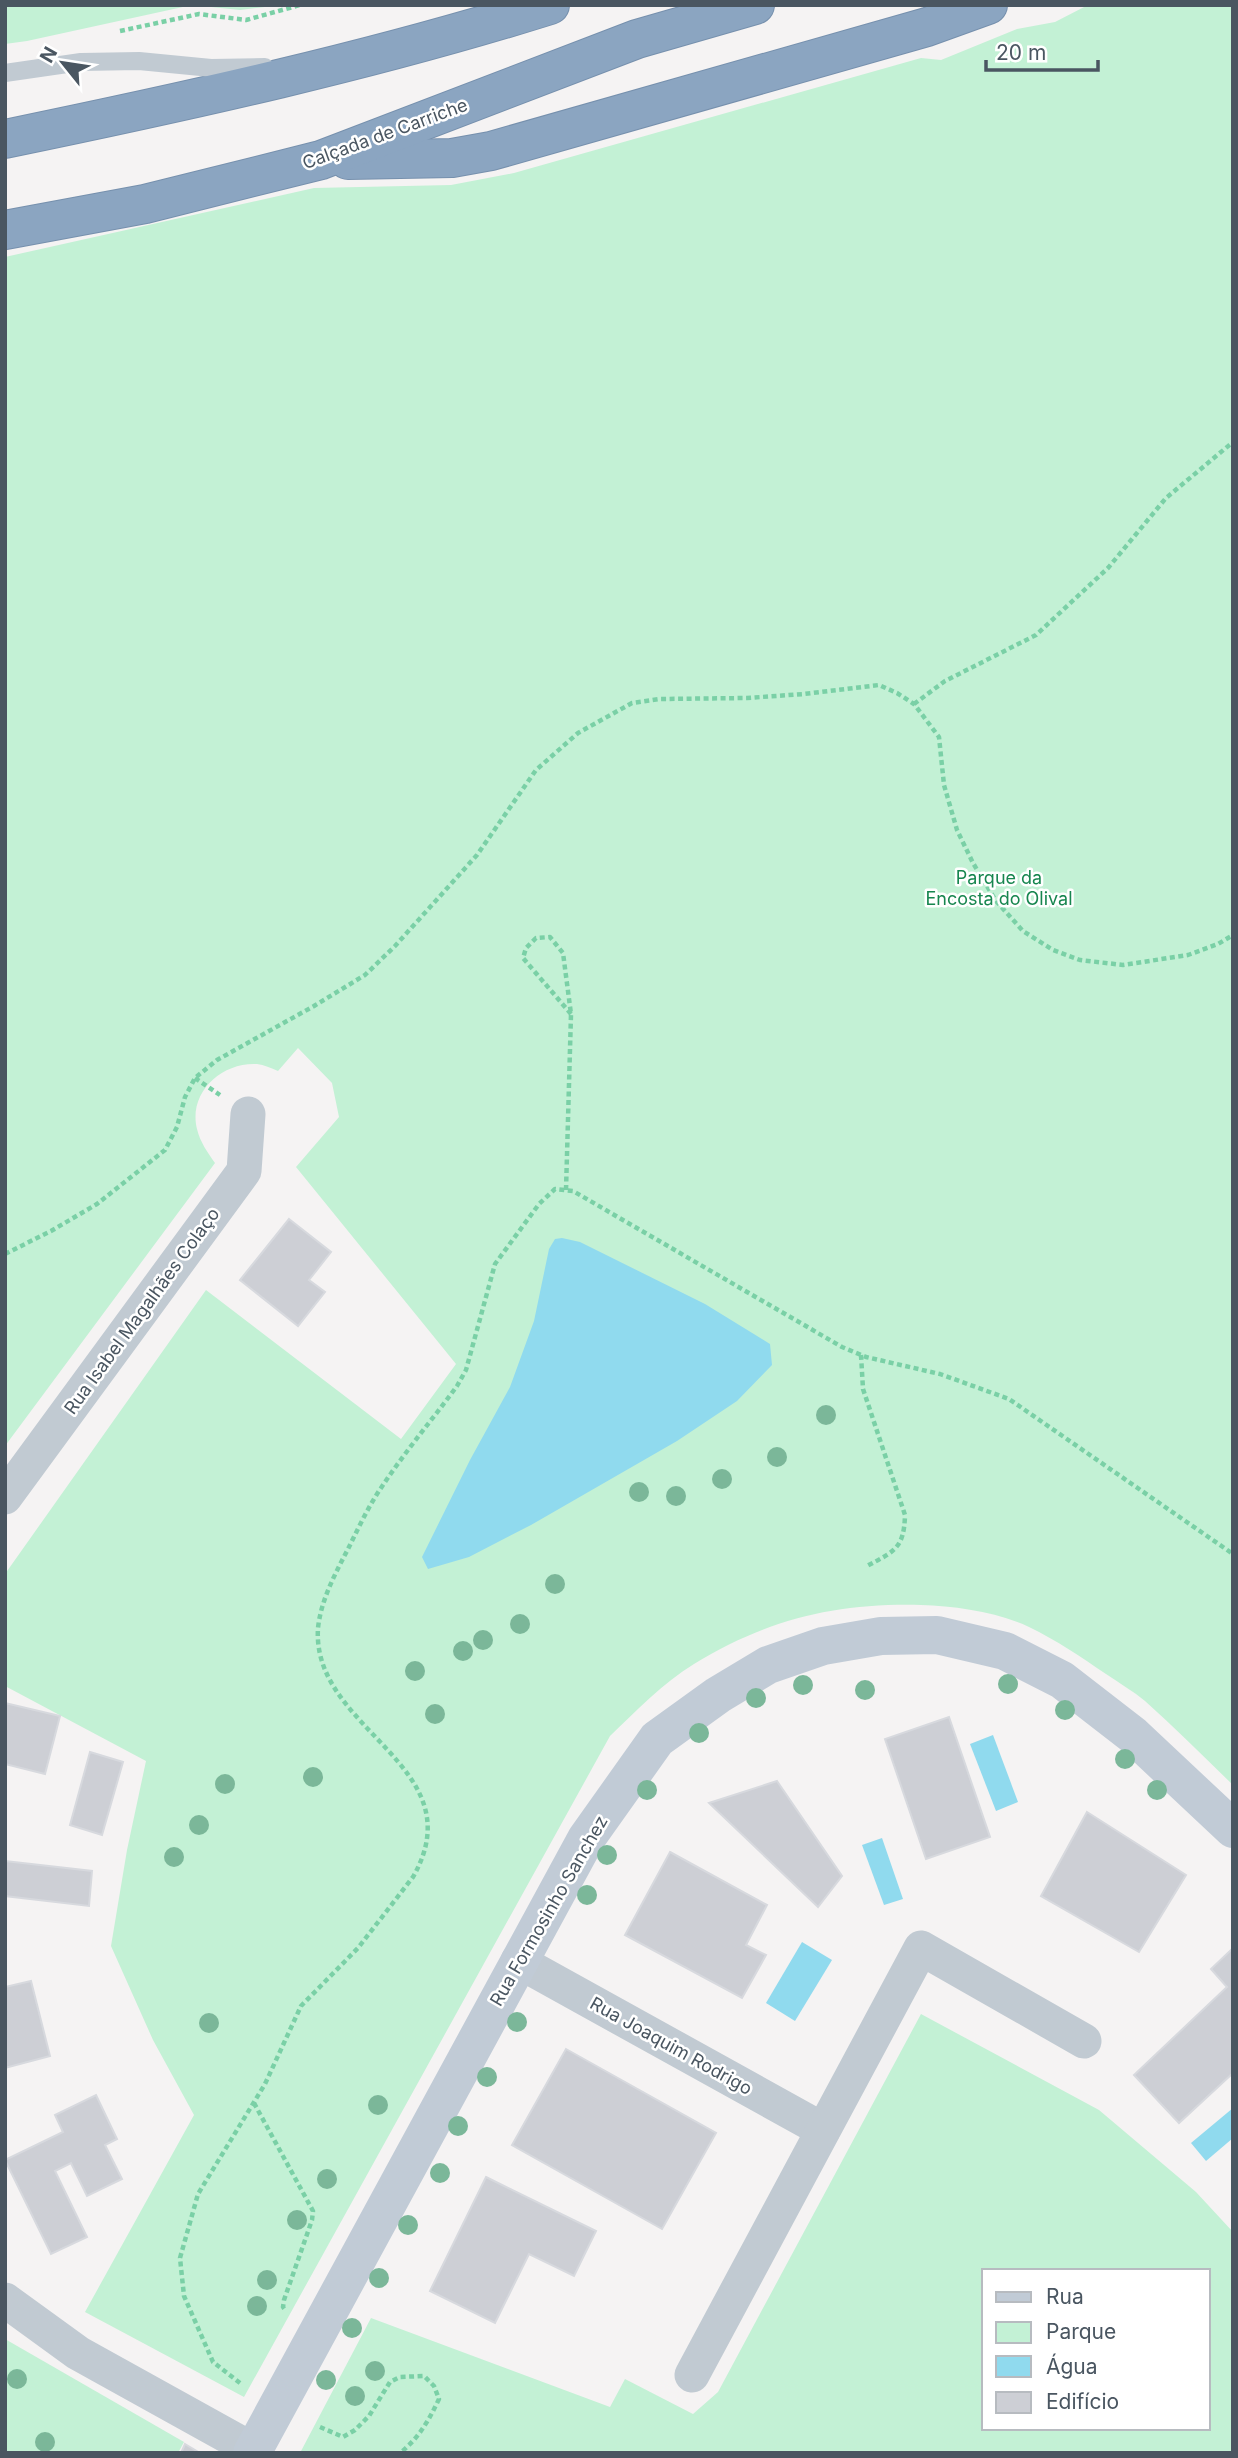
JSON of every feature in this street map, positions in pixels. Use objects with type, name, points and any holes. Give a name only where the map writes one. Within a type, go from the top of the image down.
[{"type":"highway","points":[[5,139],[335,66],[425,43],[550,5]]},
{"type":"highway","name":"Calçada de Carriche","points":[[5,230],[145,204],[321,160],[637,39],[755,5]]},
{"type":"highway","points":[[877,40],[917,21],[934,5]]},
{"type":"highway","points":[[321,160],[452,158],[491,151],[948,20],[988,5]]},
{"type":"street","name":"Rua Isabel Magalhães Colaço","points":[[5,1496],[244,1171],[248,1114]]},
{"type":"street","name":"Rua Formosinho Sanchez","points":[[252,2452],[586,1839],[657,1739],[718,1695],[768,1665],[823,1646],[881,1636],[937,1635],[1005,1651],[1062,1680],[1133,1735],[1233,1829]]},
{"type":"street","points":[[692,2375],[921,1948],[1084,2041]]},
{"type":"street","name":"Rua Joaquim Rodrigo","points":[[518,1961],[823,2130]]},
{"type":"street","points":[[5,2301],[78,2353],[252,2452]]},
{"type":"lane","points":[[5,74],[81,62],[139,61],[211,68],[335,66]]},
{"type":"path","points":[[114,32],[199,14],[246,20],[300,5]]},
{"type":"path","points":[[915,704],[945,681],[1036,635],[1108,568],[1166,498],[1233,442]]},
{"type":"path","points":[[5,1254],[97,1204],[165,1150],[177,1127],[185,1097],[195,1078],[217,1060],[365,975],[395,946],[477,855],[536,770],[578,733],[632,703],[659,699],[759,697],[879,685],[915,704],[939,737],[944,785],[957,830],[996,901],[1023,930],[1053,950],[1080,960],[1123,965],[1188,955],[1218,944],[1233,935]]},
{"type":"path","points":[[566,1191],[571,1014],[563,953],[550,937],[536,938],[526,948],[523,958],[571,1014]]},
{"type":"path","points":[[240,2383],[213,2362],[184,2296],[180,2258],[198,2193],[265,2084],[301,2006],[358,1948],[413,1877],[420,1865],[429,1822],[421,1796],[408,1773],[333,1688],[320,1661],[318,1629],[323,1603],[336,1571],[379,1490],[457,1386],[466,1370],[495,1264],[539,1204],[555,1189],[573,1191],[830,1340],[861,1355],[940,1374],[1009,1399],[1233,1554]]},
{"type":"path","points":[[861,1355],[863,1390],[905,1516],[904,1536],[899,1546],[867,1566]]},
{"type":"path","points":[[254,2102],[313,2211],[284,2300],[283,2307],[289,2316]]},
{"type":"path","points":[[320,2427],[344,2437],[369,2416],[390,2382],[400,2377],[424,2376],[434,2386],[439,2399],[428,2422],[412,2443],[400,2453]]},
{"type":"green space","points":[[5,5],[192,5],[5,44]]},
{"type":"green space","points":[[192,5],[282,5],[240,10]]},
{"type":"green space","name":"Parque da Encosta do Olival","points":[[1088,5],[1233,5],[1233,1785],[1136,1694],[1049,1637],[1017,1622],[990,1614],[962,1608],[921,1605],[831,1611],[775,1625],[721,1648],[694,1664],[640,1707],[610,1736],[244,2397],[85,2312],[194,2115],[153,2040],[111,1946],[127,1850],[146,1761],[5,1686],[5,1574],[206,1290],[401,1439],[456,1364],[296,1167],[339,1117],[332,1083],[298,1048],[278,1071],[260,1064],[244,1065],[231,1068],[210,1082],[198,1103],[196,1116],[202,1143],[215,1163],[5,1446],[5,257],[314,188],[451,185],[514,173],[921,58],[941,60],[1017,29],[1055,22]]},
{"type":"green space","points":[[921,2014],[1099,2110],[1196,2192],[1233,2232],[1233,2453],[300,2453],[371,2318],[610,2407],[625,2379],[693,2414],[718,2392]]},
{"type":"green space","points":[[5,2339],[184,2442],[178,2453],[5,2453]]},
{"type":"water","points":[[555,1239],[580,1242],[705,1304],[770,1344],[772,1365],[737,1401],[677,1441],[531,1525],[469,1557],[428,1569],[422,1557],[510,1387],[534,1321],[549,1249]]},
{"type":"water","points":[[993,1735],[1018,1802],[996,1811],[970,1744]]},
{"type":"water","points":[[882,1838],[903,1899],[884,1905],[862,1845]]},
{"type":"water","points":[[802,1942],[832,1960],[795,2021],[766,2003]]},
{"type":"water","points":[[1233,2108],[1233,2138],[1206,2161],[1191,2143]]},
{"type":"building","points":[[289,1219],[331,1252],[309,1280],[325,1292],[298,1326],[240,1280]]},
{"type":"building","points":[[5,1703],[60,1716],[45,1774],[5,1764]]},
{"type":"building","points":[[949,1717],[990,1837],[926,1859],[885,1739]]},
{"type":"building","points":[[90,1752],[123,1762],[102,1835],[70,1825]]},
{"type":"building","points":[[777,1781],[842,1876],[818,1907],[709,1803]]},
{"type":"building","points":[[1087,1812],[1186,1875],[1139,1952],[1041,1896]]},
{"type":"building","points":[[670,1852],[767,1905],[746,1945],[766,1955],[742,1998],[625,1935]]},
{"type":"building","points":[[5,1861],[92,1871],[89,1906],[5,1896]]},
{"type":"building","points":[[1233,1948],[1233,2073],[1179,2123],[1134,2075],[1227,1987],[1211,1969]]},
{"type":"building","points":[[31,1981],[50,2056],[5,2068],[5,1987]]},
{"type":"building","points":[[566,2049],[716,2133],[662,2229],[512,2145]]},
{"type":"building","points":[[96,2095],[117,2139],[105,2145],[122,2179],[87,2196],[71,2163],[55,2171],[87,2237],[51,2254],[5,2160],[63,2132],[55,2115]]},
{"type":"building","points":[[486,2177],[596,2231],[574,2276],[529,2254],[495,2323],[430,2291]]},
{"type":"building","points":[[185,2444],[200,2453],[181,2453]]}]
